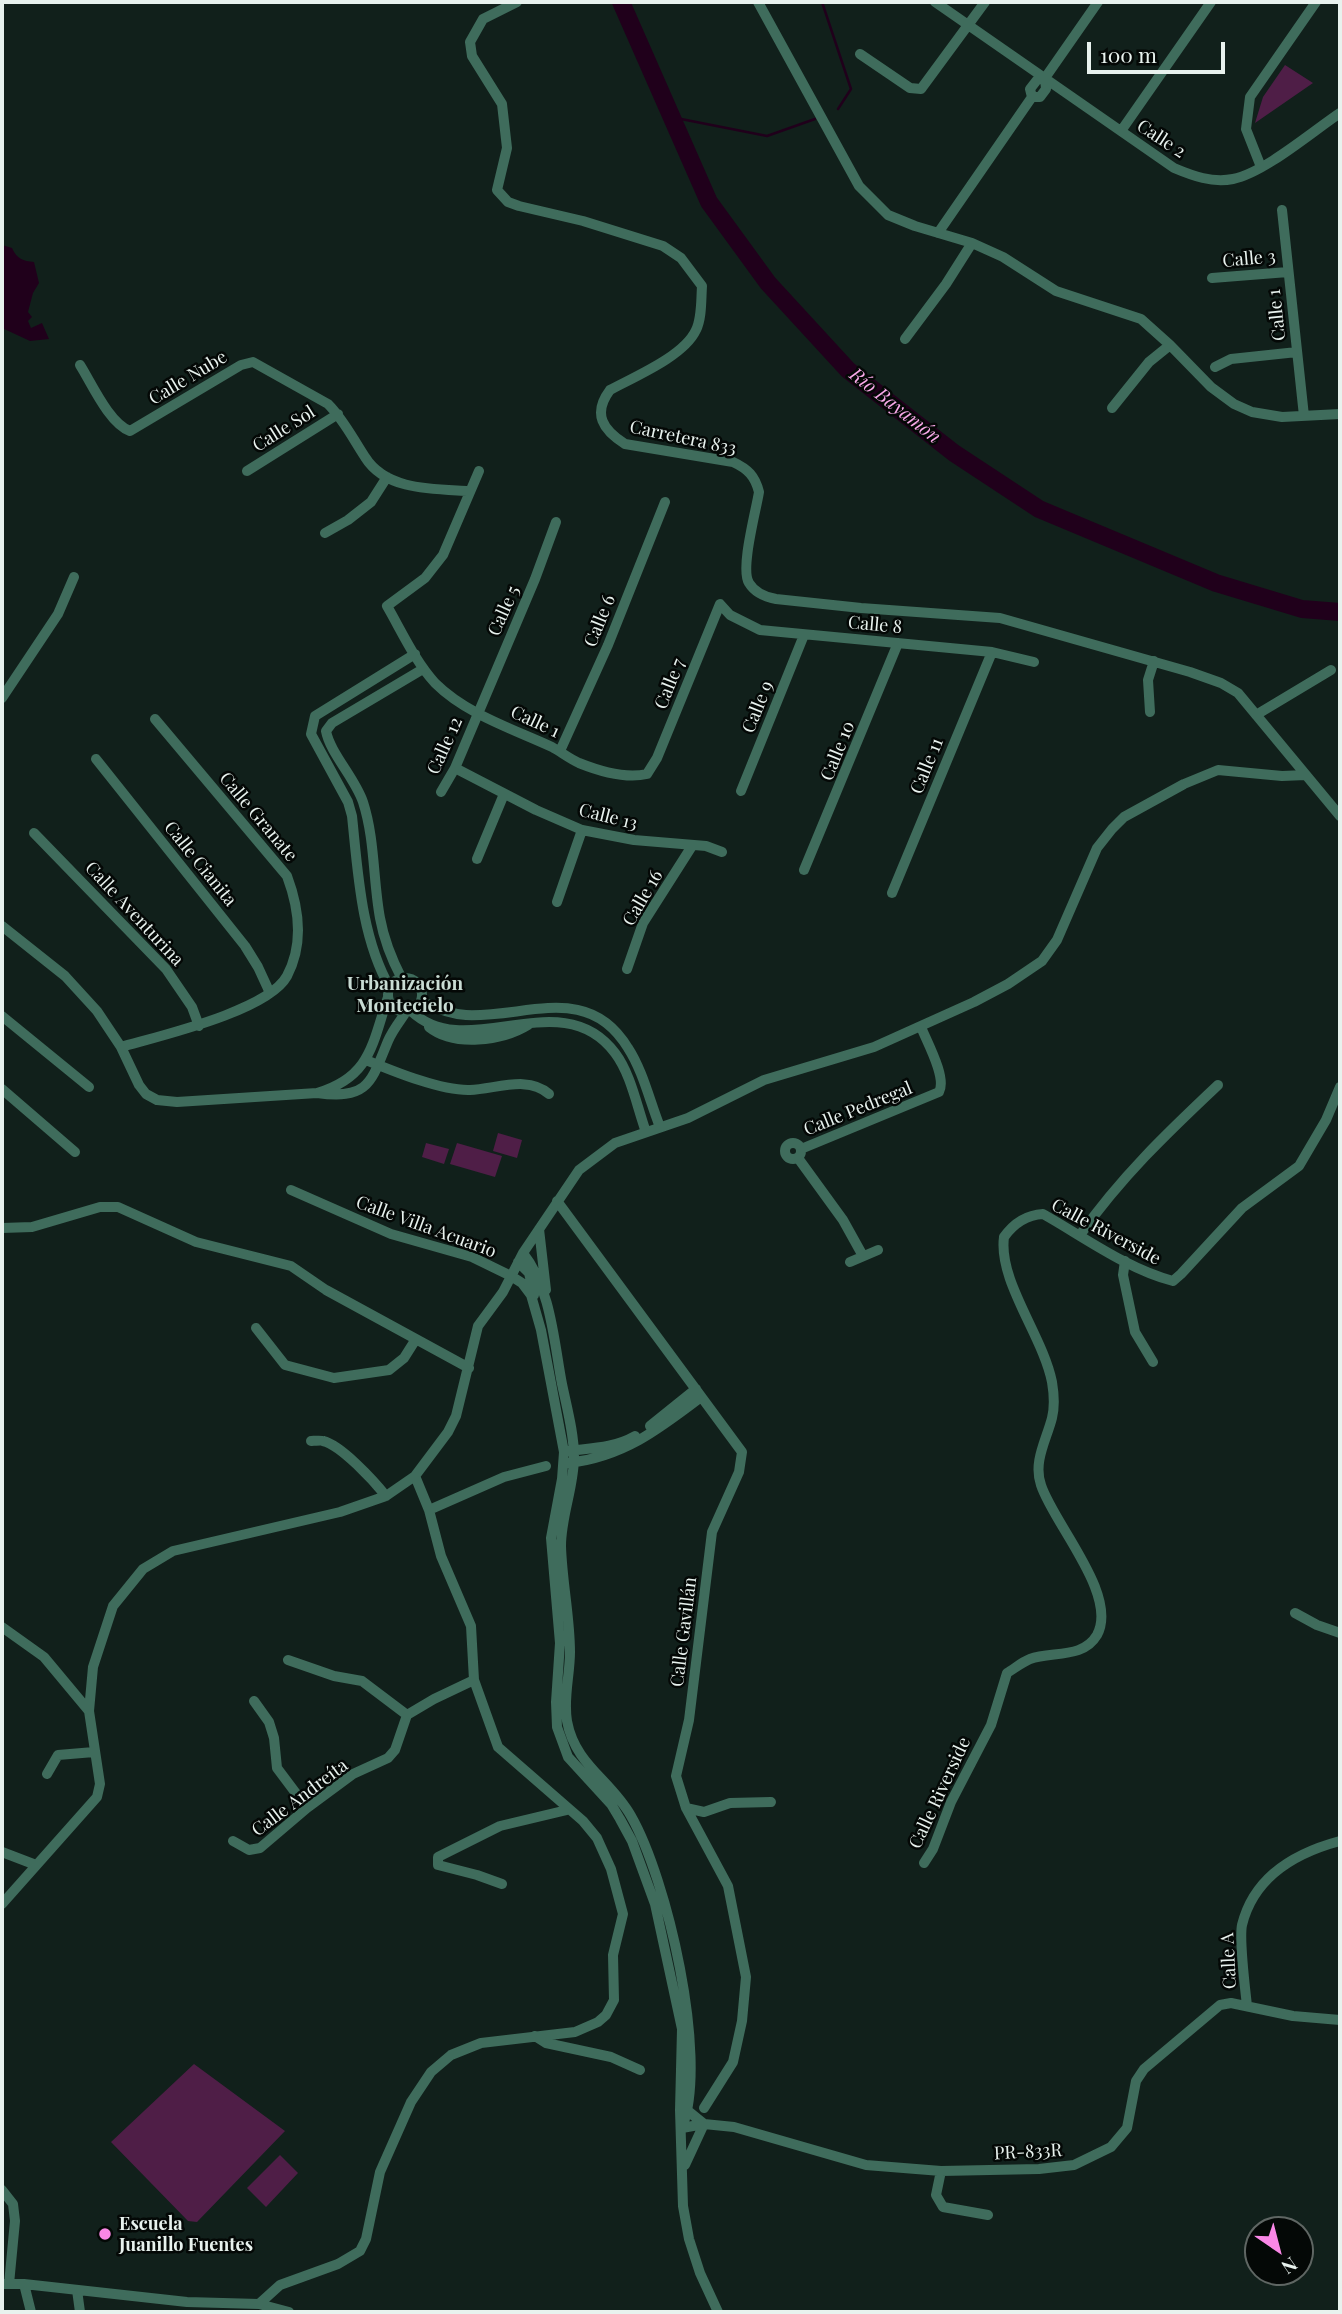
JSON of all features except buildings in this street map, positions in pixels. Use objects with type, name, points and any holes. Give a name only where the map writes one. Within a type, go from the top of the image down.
[{"type":"street","name":"Carretera 833","points":[[516,2],[483,19],[470,42],[472,56],[502,104],[507,148],[497,190],[508,202],[519,206],[583,220],[663,246],[681,258],[702,286],[697,329],[685,347],[674,356],[610,390],[603,400],[600,413],[612,436],[625,444],[733,462],[745,468],[756,479],[759,492],[745,574],[755,590],[764,596],[788,601],[1000,618],[1154,661],[1221,683],[1238,693],[1340,816]]},
{"type":"street","points":[[758,2],[859,186],[888,215],[972,243],[1003,257],[1056,291],[1140,319],[1211,387],[1234,404],[1282,417],[1340,414]]},
{"type":"street","points":[[935,2],[1045,78]]},
{"type":"street","points":[[860,54],[910,88],[921,89],[985,2]]},
{"type":"street","points":[[938,233],[1032,97],[1030,89],[1037,80],[1045,78],[1098,2]]},
{"type":"street","points":[[1121,131],[1211,2]]},
{"type":"street","points":[[1261,167],[1246,129],[1250,97],[1316,2]]},
{"type":"street","name":"Calle 2","points":[[1045,78],[1174,168],[1199,178],[1233,179],[1261,167],[1340,113]]},
{"type":"street","name":"Calle 1","points":[[1282,210],[1304,416]]},
{"type":"street","points":[[905,339],[946,284],[972,243]]},
{"type":"street","name":"Calle 3","points":[[1212,278],[1288,272]]},
{"type":"street","points":[[1112,408],[1149,362],[1170,345]]},
{"type":"street","points":[[1216,367],[1231,359],[1297,352]]},
{"type":"street","name":"Calle Nube","points":[[80,365],[111,417],[120,428],[130,431],[241,365],[253,362],[328,404],[338,414],[366,460],[376,471],[417,488],[469,491]]},
{"type":"street","name":"Calle Sol","points":[[247,471],[338,414]]},
{"type":"street","points":[[469,491],[479,471]]},
{"type":"street","points":[[325,533],[371,502],[387,477]]},
{"type":"street","name":"Calle 1","points":[[469,491],[443,555],[425,578],[387,606],[423,669],[455,699],[577,762],[635,777],[647,775]]},
{"type":"street","name":"Calle 6","points":[[560,751],[608,645],[664,502]]},
{"type":"street","name":"Calle 5","points":[[477,712],[535,579],[556,522]]},
{"type":"street","points":[[2,698],[58,614],[74,577]]},
{"type":"street","name":"Calle 8","points":[[720,604],[730,615],[760,630],[992,652],[1034,662]]},
{"type":"street","name":"Calle 7","points":[[647,775],[657,758],[720,604]]},
{"type":"street","name":"Calle 9","points":[[741,791],[804,635]]},
{"type":"street","name":"Calle 10","points":[[804,870],[898,643]]},
{"type":"street","name":"Calle 11","points":[[891,893],[992,652]]},
{"type":"street","points":[[415,654],[314,716],[311,734],[348,802],[367,923],[379,968],[396,1010],[457,1031],[530,1023],[557,1022],[578,1025],[608,1045],[620,1061],[646,1132]]},
{"type":"street","points":[[1150,712],[1148,680],[1154,661]]},
{"type":"street","points":[[402,979],[393,963],[380,919],[363,803],[326,731],[332,723],[423,669]]},
{"type":"street","points":[[1256,715],[1331,670]]},
{"type":"street","name":"Calle 12","points":[[441,792],[455,768],[477,712]]},
{"type":"street","name":"Calle Granate","points":[[121,1047],[199,1026],[270,993],[287,977],[299,926],[295,899],[287,876],[155,719]]},
{"type":"street","name":"Calle Cianita","points":[[96,759],[245,946],[270,993]]},
{"type":"street","name":"Calle 13","points":[[455,768],[582,830],[634,841],[706,846],[722,852]]},
{"type":"street","points":[[2,1904],[97,1797],[100,1784],[89,1711],[93,1667],[113,1606],[143,1569],[173,1551],[338,1513],[386,1496],[415,1476],[448,1432],[456,1416],[478,1326],[503,1292],[539,1229],[579,1170],[615,1143],[688,1118],[764,1080],[874,1046],[921,1027],[1008,984],[1042,961],[1057,940],[1097,848],[1124,817],[1184,784],[1218,770],[1282,776],[1306,775]]},
{"type":"street","points":[[478,859],[504,794]]},
{"type":"street","points":[[557,902],[582,830]]},
{"type":"street","name":"Calle Aventurina","points":[[34,833],[166,969],[192,1007],[199,1026]]},
{"type":"street","name":"Calle 16","points":[[627,969],[643,923],[692,846]]},
{"type":"street","points":[[2,926],[65,976],[97,1011],[121,1047],[139,1085],[146,1094],[157,1100],[177,1102],[353,1093],[375,1074],[388,1039],[408,1012],[421,1000]]},
{"type":"street","points":[[317,1093],[341,1084],[354,1075],[366,1060],[389,993],[402,979]]},
{"type":"street","points":[[402,979],[412,980],[419,986],[421,1000]]},
{"type":"street","points":[[421,1000],[436,1009],[467,1015],[557,1007],[584,1011],[595,1016],[607,1023],[627,1046],[660,1127]]},
{"type":"street","points":[[2,1016],[89,1087]]},
{"type":"street","name":"Calle Pedregal","points":[[863,1256],[800,1153],[939,1092],[942,1086],[941,1077],[921,1027]]},
{"type":"street","points":[[366,1060],[413,1078],[458,1089],[527,1084],[537,1086],[549,1094]]},
{"type":"street","points":[[1080,1235],[1108,1195],[1152,1146],[1218,1085]]},
{"type":"street","name":"Calle Riverside","points":[[925,1863],[951,1802],[991,1725],[1007,1673],[1029,1659],[1083,1650],[1096,1636],[1103,1616],[1090,1576],[1041,1485],[1039,1459],[1053,1416],[1052,1384],[1048,1364],[1004,1262],[1004,1237],[1020,1220],[1031,1214],[1043,1214],[1125,1261],[1157,1277],[1172,1281],[1242,1208],[1299,1166],[1326,1120],[1340,1087]]},
{"type":"street","points":[[2,1089],[75,1152]]},
{"type":"street","name":"Calle Villa Acuario","points":[[291,1190],[391,1234],[472,1257],[511,1276]]},
{"type":"street","name":"Calle Gavillán","points":[[557,1201],[741,1452],[739,1472],[712,1532],[689,1720],[676,1776],[686,1808],[728,1886],[747,1977],[742,2021],[733,2062],[704,2108]]},
{"type":"street","points":[[2,1228],[32,1227],[100,1208],[118,1207],[196,1242],[291,1266],[326,1290],[469,1368]]},
{"type":"street","points":[[539,1229],[569,1451],[562,1534],[570,1639],[566,1698],[568,1723],[578,1753],[621,1800],[642,1836],[663,1899],[686,2003],[691,2052],[688,2111],[682,2128]]},
{"type":"street","points":[[850,1262],[878,1250]]},
{"type":"street","points":[[521,1258],[535,1270],[548,1311]]},
{"type":"street","points":[[521,1258],[531,1280],[569,1451]]},
{"type":"street","points":[[1125,1261],[1124,1275],[1135,1332],[1153,1362]]},
{"type":"street","points":[[511,1276],[526,1288],[537,1315]]},
{"type":"street","points":[[256,1328],[285,1365],[334,1378],[389,1370],[404,1359],[416,1339]]},
{"type":"street","points":[[569,1451],[595,1449],[626,1441],[699,1393]]},
{"type":"street","points":[[569,1463],[626,1448],[654,1432],[699,1393]]},
{"type":"street","points":[[311,1441],[322,1440],[335,1448],[386,1496]]},
{"type":"street","points":[[569,1463],[551,1538],[560,1643],[557,1727],[568,1757],[611,1804],[620,1819],[632,1841],[655,1904],[682,2029],[680,2110],[683,2206],[689,2239],[700,2273],[718,2312]]},
{"type":"street","points":[[429,1510],[505,1477],[546,1466]]},
{"type":"street","points":[[259,2304],[280,2285],[332,2267],[360,2251],[366,2239],[380,2172],[411,2102],[431,2071],[451,2055],[481,2043],[575,2032],[598,2022],[606,2015],[614,2000],[613,1955],[623,1914],[617,1887],[597,1838],[583,1821],[567,1810],[498,1747],[474,1680],[471,1626],[441,1556],[429,1510],[415,1476]]},
{"type":"street","points":[[1295,1613],[1340,1633]]},
{"type":"street","points":[[2,1627],[44,1657],[89,1711]]},
{"type":"street","points":[[288,1660],[334,1676],[362,1681],[407,1715],[474,1680]]},
{"type":"street","points":[[254,1701],[269,1722],[274,1738],[277,1768],[307,1808]]},
{"type":"street","name":"Calle Andreíta","points":[[233,1840],[249,1850],[260,1848],[353,1774],[388,1758],[395,1750],[407,1715]]},
{"type":"street","points":[[47,1774],[58,1755],[94,1752]]},
{"type":"street","points":[[686,1808],[704,1812],[730,1803],[771,1802]]},
{"type":"street","points":[[502,1884],[438,1866],[438,1857],[500,1826],[567,1810]]},
{"type":"street","name":"Calle A","points":[[1247,2006],[1241,1927],[1252,1898],[1269,1874],[1287,1862],[1318,1847],[1340,1841]]},
{"type":"street","points":[[2,1852],[36,1865]]},
{"type":"street","name":"PR-833R","points":[[682,2128],[704,2124],[734,2127],[866,2165],[941,2172],[1039,2169],[1074,2165],[1111,2147],[1127,2128],[1136,2081],[1144,2069],[1220,2005],[1231,2003],[1293,2016],[1340,2020]]},
{"type":"street","points":[[535,2035],[546,2043],[611,2057],[640,2070]]},
{"type":"street","points":[[683,2168],[704,2124],[688,2111]]},
{"type":"street","points":[[941,2172],[936,2195],[943,2207],[988,2215]]},
{"type":"street","points":[[2,2190],[13,2204],[15,2221],[6,2284],[77,2290],[206,2307],[259,2304],[289,2312]]},
{"type":"street","points":[[24,2284],[31,2312]]},
{"type":"street","points":[[77,2290],[79,2312]]},
{"type":"shaded area","points":[[1285,65],[1313,83],[1255,123],[1263,97]]},
{"type":"shaded area","points":[[2,245],[12,248],[21,259],[34,262],[39,283],[33,293],[28,312],[32,317],[28,321],[31,328],[42,323],[49,339],[30,341],[2,328]]},
{"type":"shaded area","points":[[498,1133],[522,1140],[517,1158],[493,1151]]},
{"type":"shaded area","points":[[426,1143],[449,1149],[444,1164],[422,1157]]},
{"type":"shaded area","points":[[457,1143],[502,1156],[495,1177],[450,1164]]},
{"type":"shaded area","points":[[194,2064],[285,2131],[197,2222],[188,2221],[111,2142]]},
{"type":"shaded area","points":[[280,2155],[298,2173],[266,2207],[247,2188]]},
{"type":"waterway","name":"Río Bayamón","points":[[621,2],[709,202],[768,283],[848,370],[954,453],[1039,509],[1216,583],[1302,609],[1340,612]]},
{"type":"waterway","points":[[822,2],[851,89],[838,109]]},
{"type":"waterway","points":[[671,117],[767,136],[815,119]]},
{"type":"place","name":"Escuela Juanillo Fuentes","points":[[105,2234]]},
{"type":"district","name":"Urbanización Montecielo","points":[[405,995]]}]
